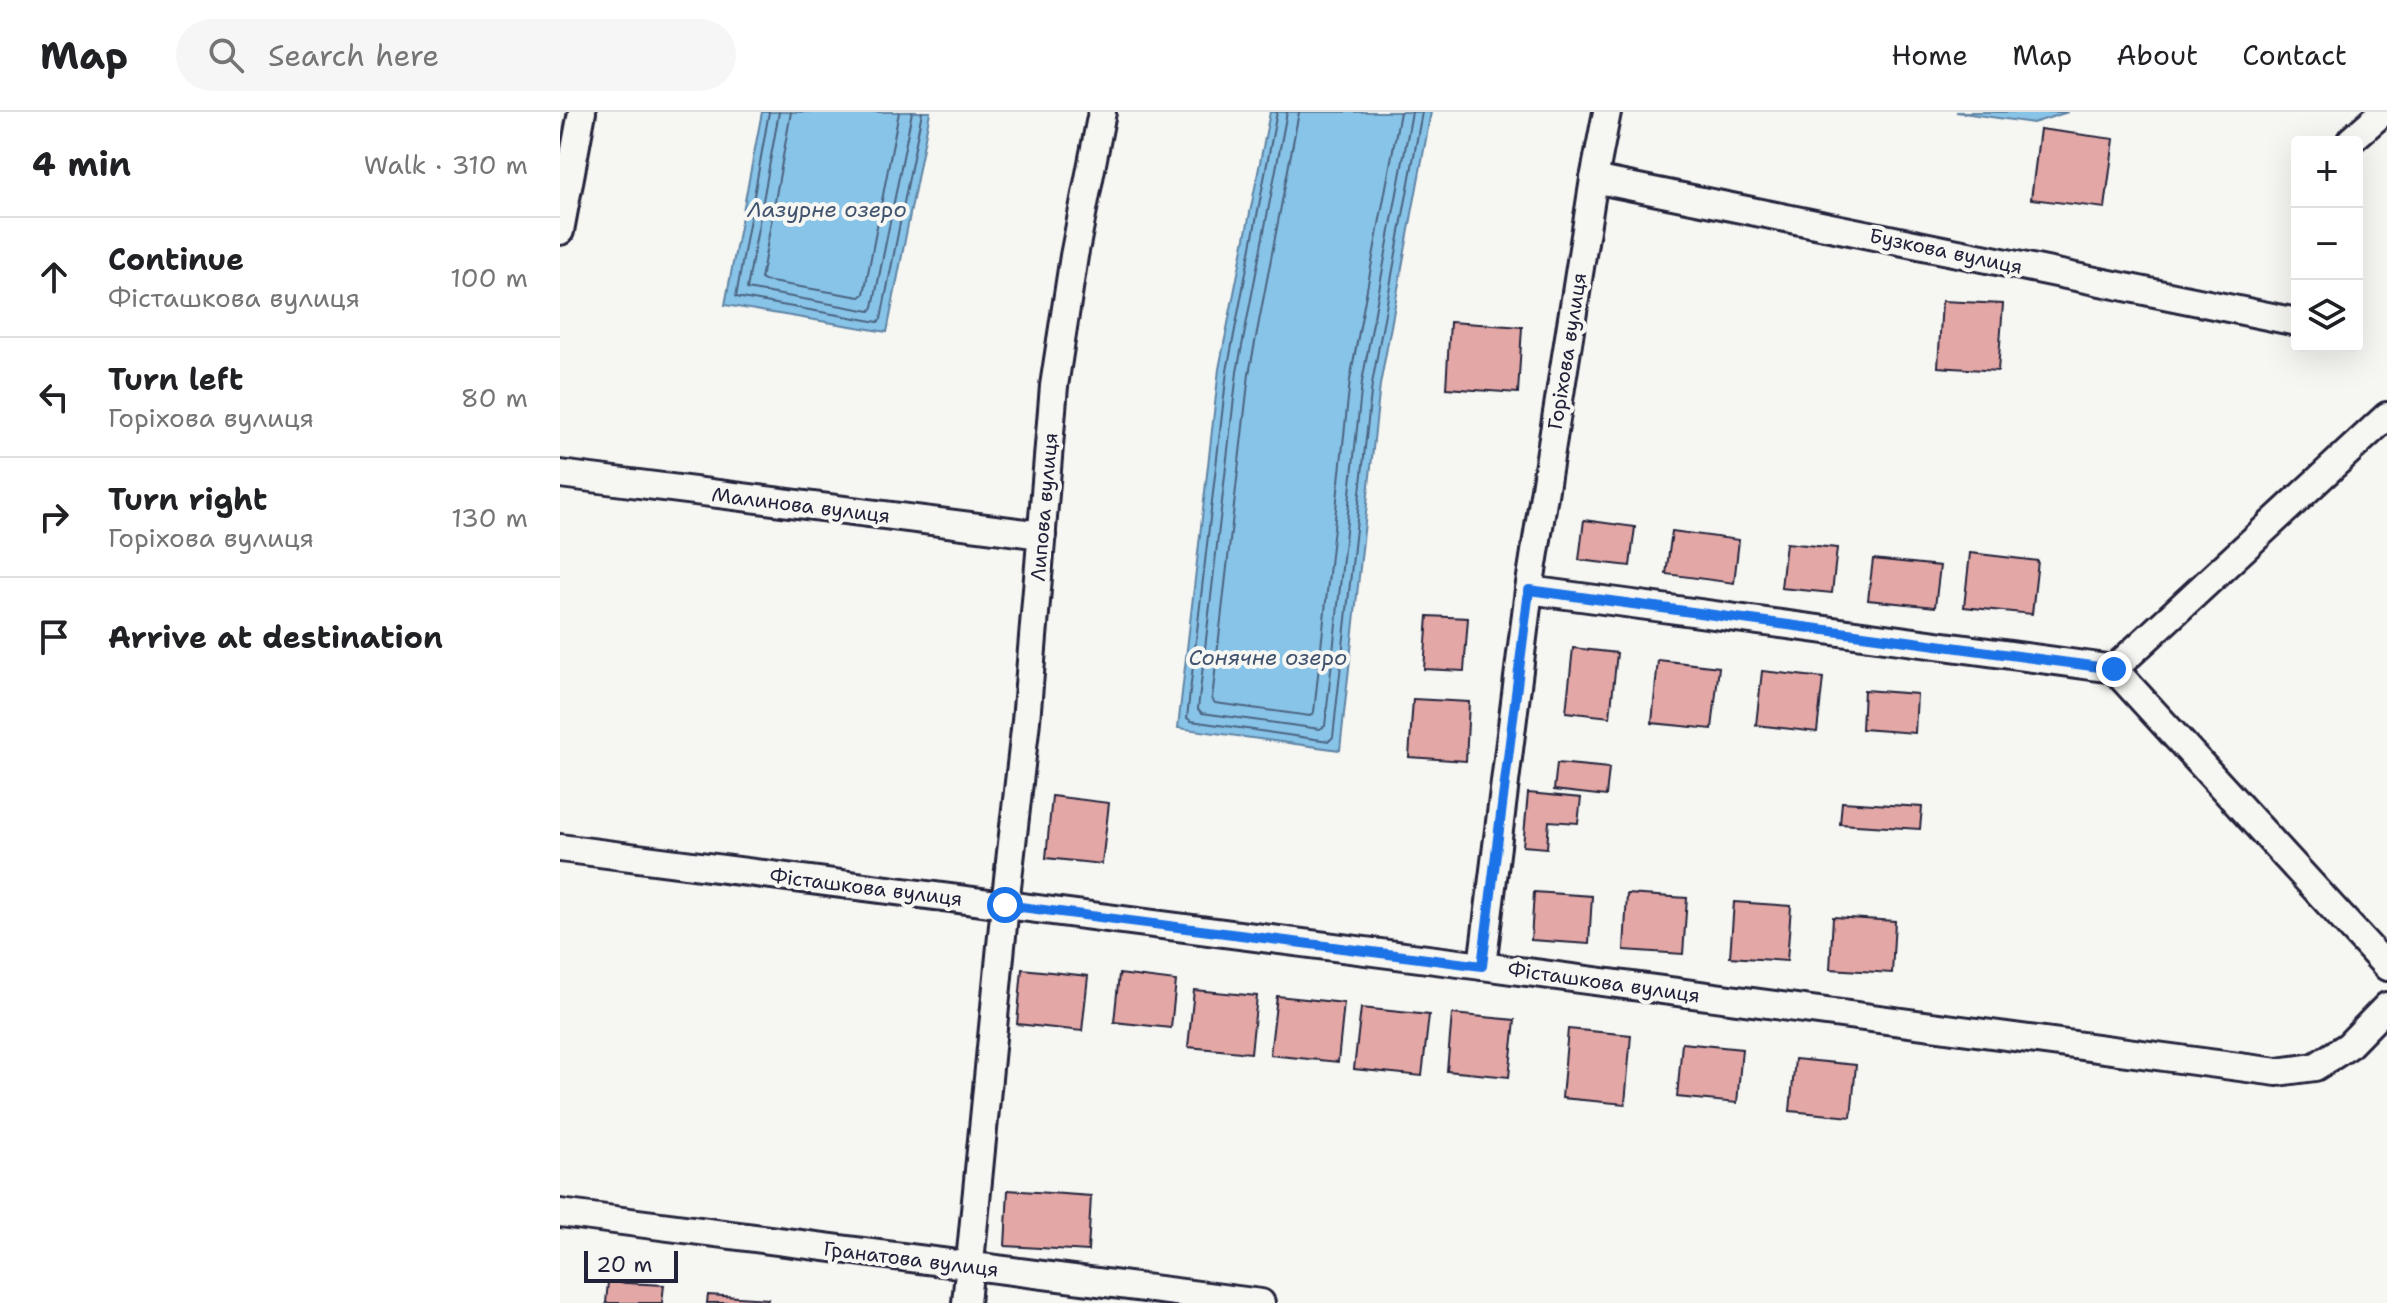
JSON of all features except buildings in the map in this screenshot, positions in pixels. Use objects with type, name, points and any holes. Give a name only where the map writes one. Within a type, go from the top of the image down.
[{"type":"street","points":[[560,231],[582,112]]},
{"type":"street","name":"Липова вулиця","points":[[966,1303],[967,1266],[1026,721],[1054,386],[1074,256],[1102,112]]},
{"type":"street","name":"Горіхова вулиця","points":[[1482,966],[1529,590],[1607,112]]},
{"type":"street","points":[[2352,136],[2356,112]]},
{"type":"street","points":[[2357,136],[2383,112]]},
{"type":"street","name":"Бузкова вулиця","points":[[1594,179],[2291,321]]},
{"type":"street","points":[[2114,669],[2387,416]]},
{"type":"street","name":"Малинова вулиця","points":[[560,474],[1042,535]]},
{"type":"street","points":[[1529,590],[2114,669],[2387,967]]},
{"type":"street","name":"Фісташкова вулиця","points":[[560,848],[2277,1072],[2315,1067],[2348,1046],[2387,1006]]},
{"type":"street","name":"Гранатова вулиця","points":[[560,1213],[1261,1303]]},
{"type":"water","name":"Лазурне озеро","points":[[762,112],[930,112],[887,332],[725,305]]},
{"type":"water","name":"Сонячне озеро","points":[[1270,112],[1431,112],[1380,385],[1340,750],[1178,728],[1219,369]]},
{"type":"water","points":[[1956,112],[2068,112],[2033,123]]},
{"type":"route","points":[[1005,905],[1482,966],[1529,590],[2114,669]]}]
